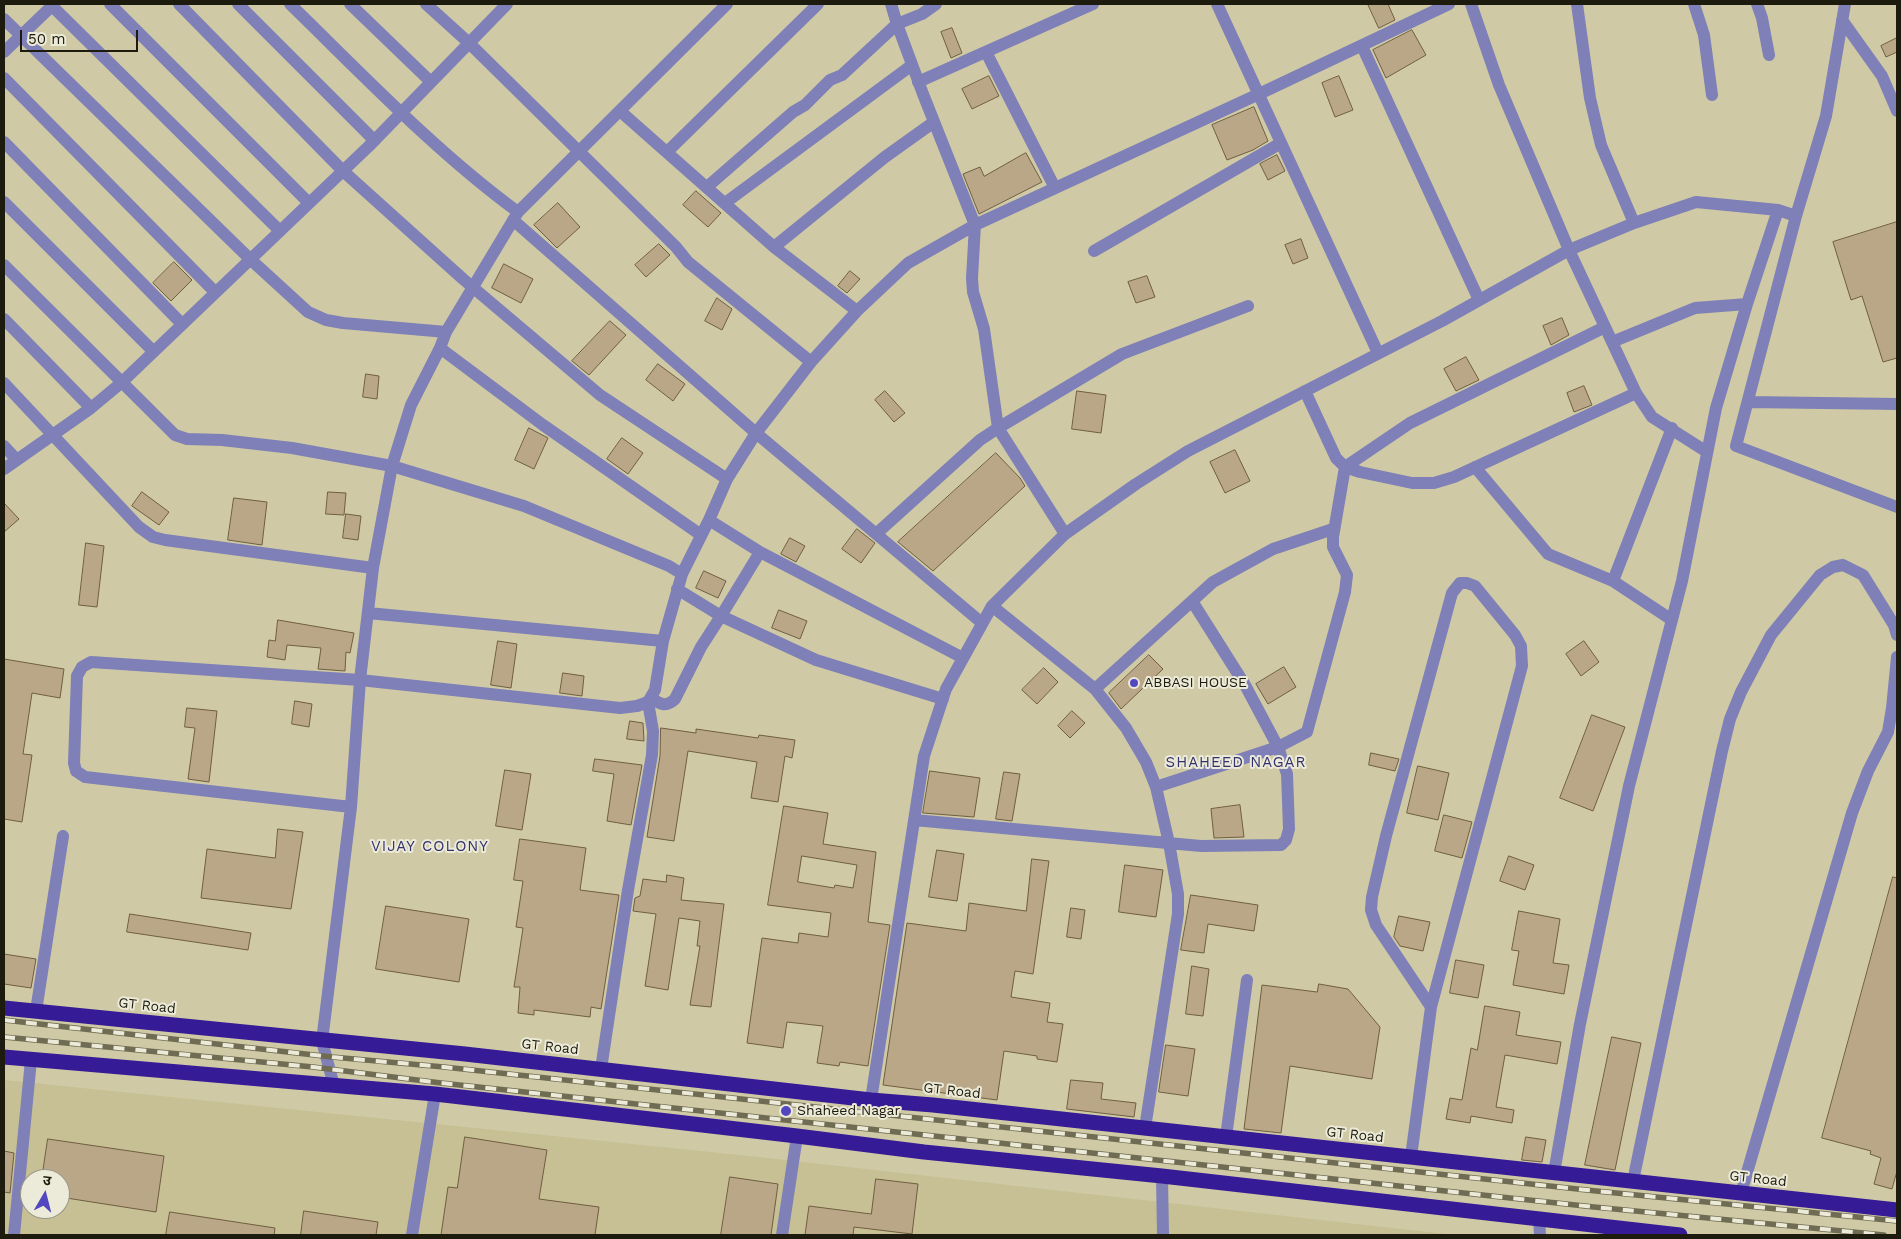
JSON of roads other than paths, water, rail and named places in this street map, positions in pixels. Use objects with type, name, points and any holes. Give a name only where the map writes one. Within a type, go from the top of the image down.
[{"type":"highway","name":"GT Road","points":[[4,1008],[465,1054],[871,1100],[933,1105],[1897,1210]]},
{"type":"highway","points":[[4,1057],[435,1094],[924,1152],[1162,1176],[1680,1235]]},
{"type":"street","points":[[4,52],[52,4],[280,231]]},
{"type":"street","points":[[110,4],[309,203]]},
{"type":"street","points":[[179,4],[343,171],[600,396],[727,478]]},
{"type":"street","points":[[238,4],[374,140]]},
{"type":"street","points":[[290,4],[402,113],[756,433],[982,623]]},
{"type":"street","points":[[350,4],[431,82]]},
{"type":"street","points":[[426,4],[468,42],[579,151],[676,247],[688,262],[811,362]]},
{"type":"street","points":[[4,469],[91,408],[120,382],[343,171],[507,4]]},
{"type":"street","points":[[334,1086],[322,1040],[351,807],[360,680],[374,568],[392,466],[411,405],[440,348],[446,332],[515,216],[727,4]]},
{"type":"street","points":[[667,152],[818,4]]},
{"type":"street","points":[[891,4],[918,82],[975,225],[973,292],[984,329],[998,428],[1065,534]]},
{"type":"street","points":[[707,187],[793,112],[805,105],[830,80],[842,74],[897,24],[922,14],[936,4]]},
{"type":"street","points":[[918,82],[1093,4]]},
{"type":"street","points":[[1217,4],[1378,353]]},
{"type":"street","points":[[351,807],[84,777],[76,771],[74,763],[77,676],[82,666],[91,662],[360,680],[620,708],[637,706],[649,700],[655,690],[663,641],[682,574],[710,520],[727,478],[756,433],[811,362],[858,311],[908,263],[975,225],[1260,94],[1449,4]]},
{"type":"street","points":[[1471,4],[1500,85],[1569,250],[1636,393],[1652,417],[1707,452]]},
{"type":"street","points":[[1577,4],[1590,98],[1601,145],[1634,223]]},
{"type":"street","points":[[1694,4],[1704,35],[1712,95]]},
{"type":"street","points":[[1757,4],[1762,18],[1769,54]]},
{"type":"street","points":[[1845,4],[1826,116],[1796,216],[1736,446],[1897,507]]},
{"type":"street","points":[[4,19],[250,259],[308,312],[326,320],[343,323],[446,332]]},
{"type":"street","points":[[1842,20],[1882,76],[1897,111]]},
{"type":"street","points":[[1362,46],[1479,300]]},
{"type":"street","points":[[986,52],[1055,188]]},
{"type":"street","points":[[725,203],[912,65]]},
{"type":"street","points":[[4,78],[215,292]]},
{"type":"street","points":[[620,111],[774,247],[858,311]]},
{"type":"street","points":[[774,247],[885,157],[934,122]]},
{"type":"street","points":[[4,142],[182,324]]},
{"type":"street","points":[[1094,251],[1281,142]]},
{"type":"street","points":[[4,202],[153,351]]},
{"type":"street","points":[[871,1100],[924,756],[946,689],[992,606],[1065,534],[1136,484],[1188,451],[1442,321],[1569,250],[1634,223],[1696,202],[1778,210],[1796,216]]},
{"type":"street","points":[[1554,1173],[1580,1024],[1629,786],[1682,581],[1716,408],[1778,210]]},
{"type":"street","points":[[4,266],[175,435],[187,440],[222,440],[292,448],[392,466],[524,506],[660,562],[682,574]]},
{"type":"street","points":[[1612,342],[1695,308],[1747,304]]},
{"type":"street","points":[[876,534],[980,440],[998,428],[1122,354],[1248,306]]},
{"type":"street","points":[[4,319],[91,408]]},
{"type":"street","points":[[1156,787],[1278,747],[1307,732],[1347,576],[1333,547],[1333,529],[1345,467],[1410,423],[1605,327]]},
{"type":"street","points":[[440,348],[543,424],[701,535]]},
{"type":"street","points":[[4,383],[139,527],[153,537],[374,568]]},
{"type":"street","points":[[1305,391],[1336,458],[1345,467],[1412,483],[1434,483],[1475,467],[1636,393]]},
{"type":"street","points":[[1748,402],[1897,404]]},
{"type":"street","points":[[1613,581],[1672,428]]},
{"type":"street","points":[[4,446],[17,460]]},
{"type":"street","points":[[1475,467],[1548,554],[1613,581],[1672,620]]},
{"type":"street","points":[[710,520],[760,552],[963,658]]},
{"type":"street","points":[[1096,689],[1214,582],[1273,548],[1333,529]]},
{"type":"street","points":[[649,700],[665,704],[670,703],[675,698],[701,647],[760,552]]},
{"type":"street","points":[[1633,1181],[1722,751],[1730,718],[1741,692],[1771,634],[1820,576],[1833,567],[1843,566],[1862,575],[1894,625],[1897,635]]},
{"type":"street","points":[[1411,1157],[1432,1007],[1522,666],[1521,646],[1515,635],[1475,586],[1467,583],[1460,583],[1452,592],[1386,836],[1372,897],[1371,910],[1376,924],[1432,1007]]},
{"type":"street","points":[[677,589],[721,616],[816,660],[943,699]]},
{"type":"street","points":[[914,820],[1201,846],[1281,845],[1286,840],[1289,828],[1287,774],[1278,747],[1245,685],[1192,601]]},
{"type":"street","points":[[992,606],[1096,689],[1126,728],[1146,762],[1156,787],[1178,894],[1178,914],[1145,1128]]},
{"type":"street","points":[[368,613],[663,641]]},
{"type":"street","points":[[1741,1193],[1852,813],[1868,771],[1888,732],[1897,657]]},
{"type":"street","points":[[601,1069],[628,890],[652,755],[653,731],[649,700]]},
{"type":"street","points":[[36,1011],[63,836]]},
{"type":"street","points":[[1226,1137],[1247,980]]},
{"type":"street","points":[[14,1235],[31,1060]]},
{"type":"street","points":[[412,1235],[435,1094]]},
{"type":"street","points":[[782,1235],[797,1136]]},
{"type":"street","points":[[1162,1176],[1163,1235]]},
{"type":"street","points":[[1539,1219],[1540,1235]]},
{"type":"railway","points":[[4,1020],[332,1057],[444,1067],[1596,1191],[1897,1221]]},
{"type":"railway","points":[[4,1037],[313,1067],[441,1083],[1594,1207],[1884,1235]]},
{"type":"place","name":"ABBASI HOUSE","points":[[1134,683]]},
{"type":"place","name":"Shaheed Nagar","points":[[786,1111]]},
{"type":"district","name":"SHAHEED NAGAR","points":[[1236,763]]},
{"type":"district","name":"VIJAY COLONY","points":[[430,847]]}]
